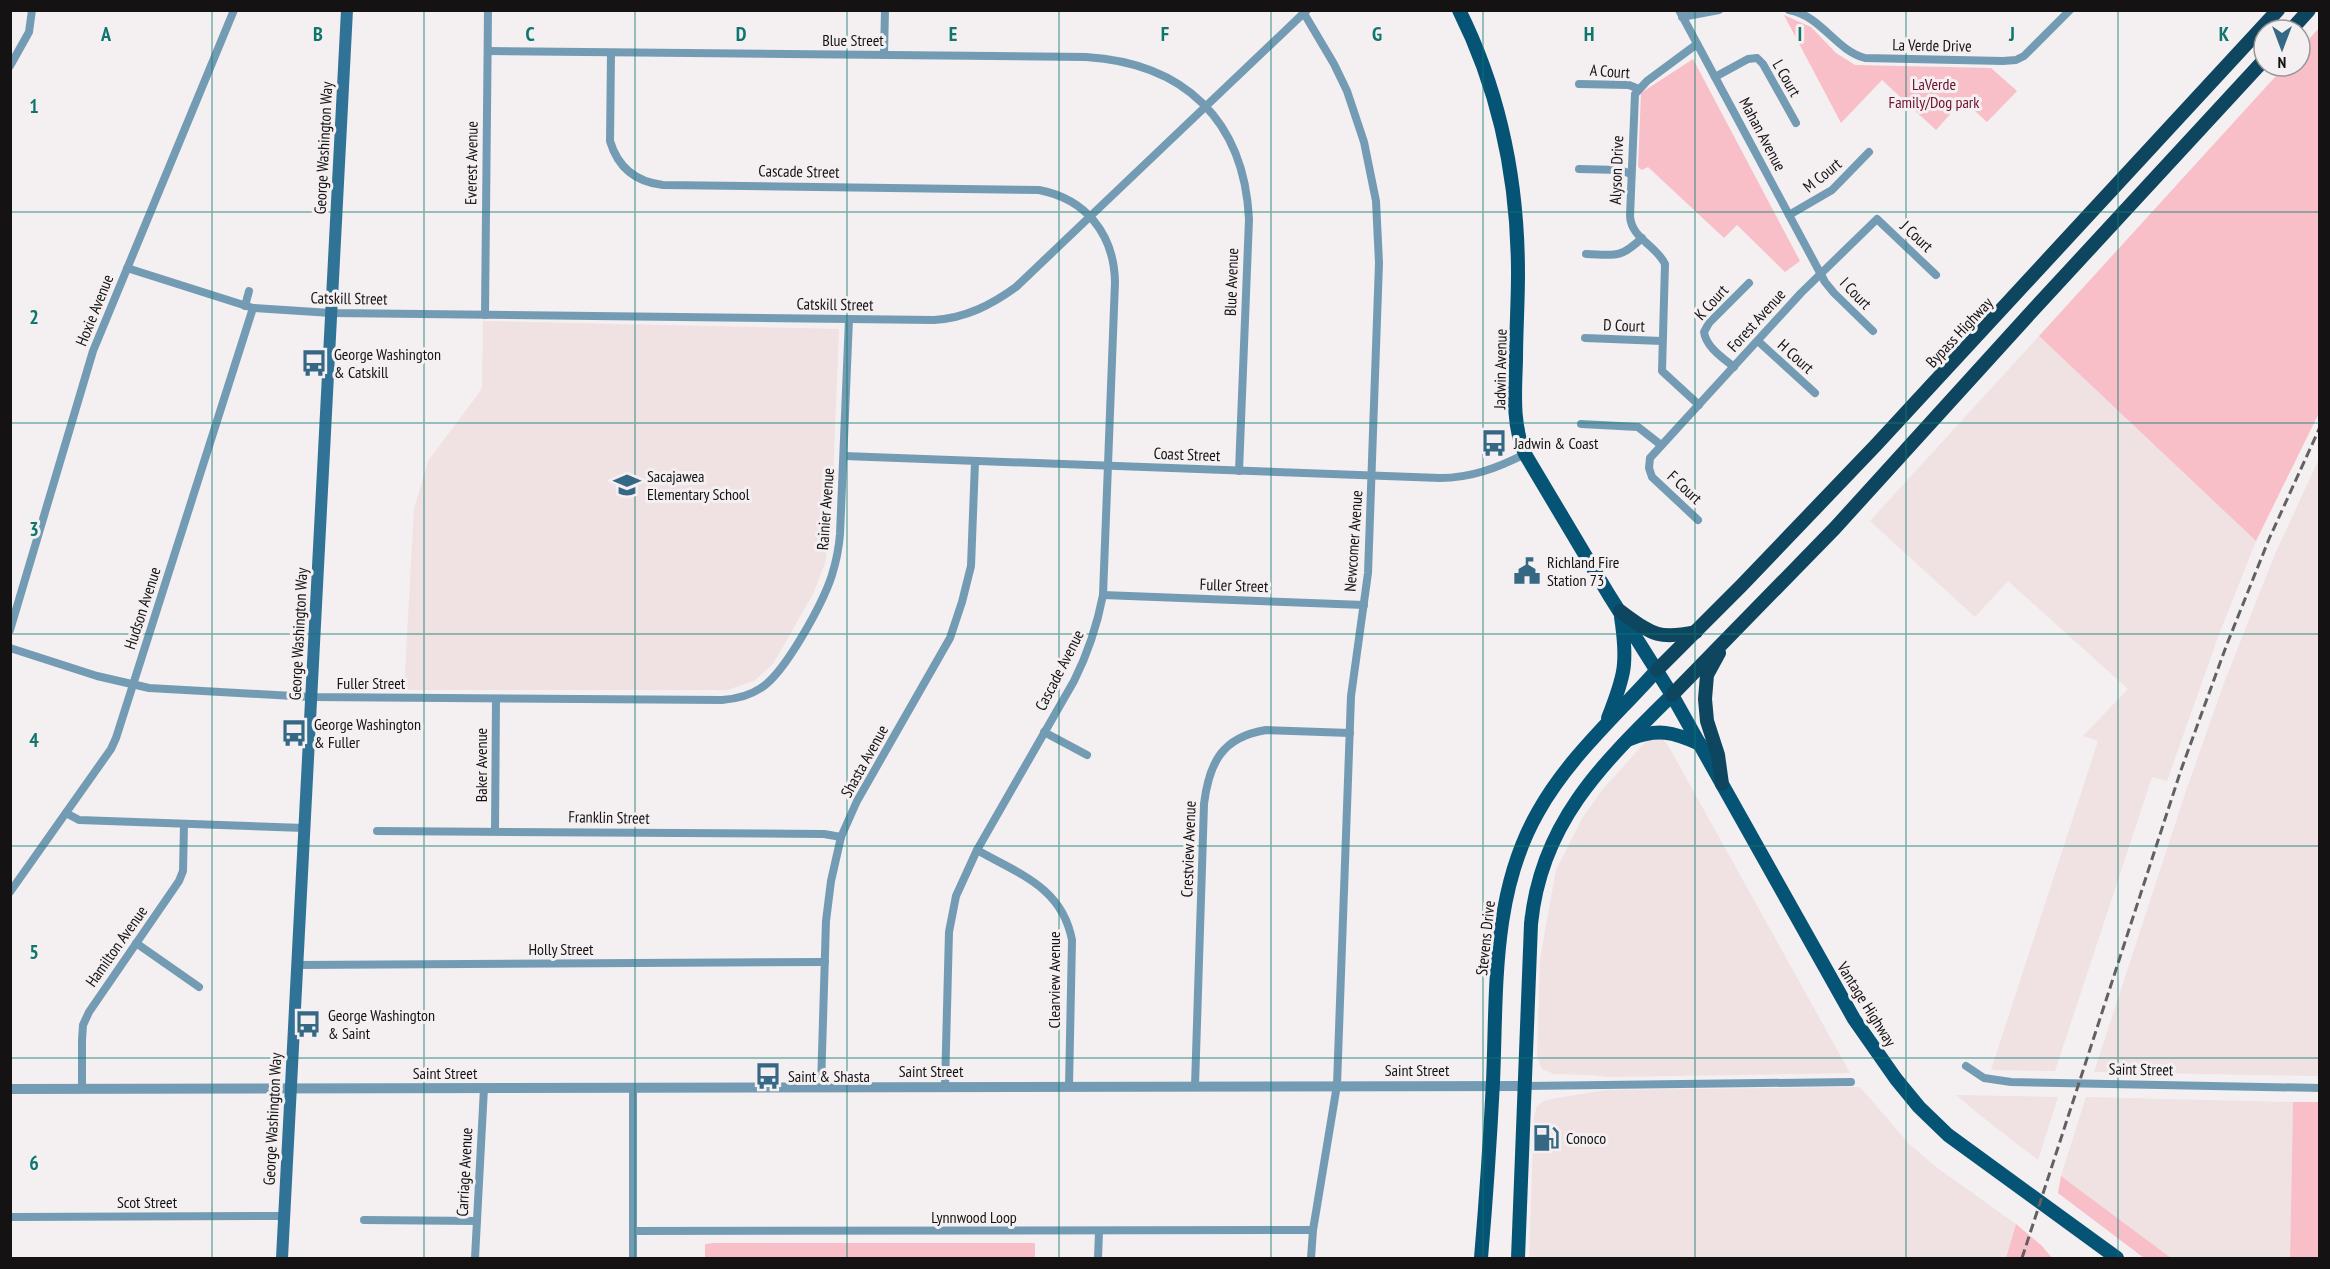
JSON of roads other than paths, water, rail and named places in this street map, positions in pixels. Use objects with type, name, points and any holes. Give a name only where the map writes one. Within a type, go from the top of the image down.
[{"type":"highway","name":"Bypass Highway","points":[[1657,670],[1876,445],[2278,10]]},
{"type":"highway","points":[[1672,695],[1843,520],[2252,73]]},
{"type":"highway","points":[[1620,611],[1659,636],[1696,632]]},
{"type":"highway","points":[[1722,784],[1718,755],[1707,722],[1705,699],[1707,675],[1725,640]]},
{"type":"main road","name":"George Washington Way","points":[[282,1258],[347,10]]},
{"type":"main road","name":"Jadwin Avenue","points":[[1459,10],[1484,66],[1494,99],[1514,194],[1518,275],[1514,401],[1520,442],[1525,454],[1672,695]]},
{"type":"main road","points":[[1605,725],[1624,672],[1625,647],[1620,611]]},
{"type":"main road","name":"Stevens Drive","points":[[1481,1258],[1493,1086],[1500,928],[1512,870],[1528,830],[1551,791],[1578,755],[1657,670]]},
{"type":"main road","points":[[1518,1258],[1531,924],[1538,879],[1548,850],[1589,782],[1672,695]]},
{"type":"main road","name":"Vantage Highway","points":[[1672,695],[1854,1019],[1896,1079],[1919,1107],[1948,1135],[2117,1258]]},
{"type":"main road","points":[[1628,740],[1661,732],[1677,734],[1700,744]]},
{"type":"street","points":[[10,66],[29,32],[32,10]]},
{"type":"street","name":"Hoxie Avenue","points":[[10,630],[97,341],[234,10]]},
{"type":"street","name":"Everest Avenue","points":[[485,315],[488,10]]},
{"type":"street","points":[[884,55],[885,10]]},
{"type":"street","points":[[1680,14],[1719,10]]},
{"type":"street","name":"La Verde Drive","points":[[1789,10],[1809,17],[1847,50],[1866,58],[2003,61],[2016,60],[2024,56],[2070,10]]},
{"type":"street","name":"Catskill Street","points":[[127,268],[249,307],[331,313],[946,319],[978,310],[997,301],[1016,287],[1304,11]]},
{"type":"street","name":"Newcomer Avenue","points":[[1304,11],[1347,91],[1364,142],[1376,201],[1379,263],[1368,573],[1353,673],[1337,1085]]},
{"type":"street","name":"Mahan Avenue","points":[[1680,14],[1821,273]]},
{"type":"street","points":[[1639,89],[1696,44]]},
{"type":"street","name":"Blue Street","points":[[488,51],[1086,57],[1118,60],[1153,70],[1184,88],[1205,106]]},
{"type":"street","name":"Cascade Street","points":[[611,53],[610,141],[620,163],[628,172],[644,182],[663,185],[1039,190],[1057,193],[1072,200],[1089,216]]},
{"type":"street","name":"L Court","points":[[1715,77],[1748,59],[1757,58],[1763,64],[1796,123]]},
{"type":"street","name":"A Court","points":[[1580,84],[1629,85],[1639,89]]},
{"type":"street","name":"Alyson Drive","points":[[1639,89],[1635,94],[1633,105],[1630,222],[1632,228],[1662,259],[1665,266],[1661,366],[1664,374],[1699,405]]},
{"type":"street","name":"Blue Avenue","points":[[1205,106],[1225,130],[1236,151],[1248,197],[1239,471]]},
{"type":"street","name":"M Court","points":[[1790,215],[1832,190],[1869,152]]},
{"type":"street","points":[[1579,169],[1620,170],[1631,174]]},
{"type":"street","name":"Cascade Avenue","points":[[945,1086],[949,932],[956,896],[977,850],[1088,653],[1096,631],[1103,595],[1114,266],[1104,235],[1089,216]]},
{"type":"street","name":"Forest Avenue","points":[[1661,445],[1821,273],[1877,219]]},
{"type":"street","name":"J Court","points":[[1877,219],[1936,275]]},
{"type":"street","points":[[1586,254],[1620,255],[1642,238]]},
{"type":"street","name":"I Court","points":[[1821,273],[1834,293],[1873,331]]},
{"type":"street","name":"K Court","points":[[1734,367],[1712,348],[1704,332],[1709,323],[1749,284]]},
{"type":"street","points":[[249,291],[249,307]]},
{"type":"street","name":"Hudson Avenue","points":[[10,892],[111,749],[133,686],[249,307]]},
{"type":"street","name":"Rainier Avenue","points":[[738,698],[762,688],[782,668],[827,588],[838,550],[849,319]]},
{"type":"street","name":"D Court","points":[[1585,338],[1662,341]]},
{"type":"street","name":"H Court","points":[[1758,341],[1815,393]]},
{"type":"street","points":[[1581,424],[1638,427],[1661,445]]},
{"type":"street","name":"F Court","points":[[1661,445],[1649,460],[1650,474],[1698,520]]},
{"type":"street","name":"Coast Street","points":[[844,456],[1440,478],[1471,476],[1506,464],[1525,454]]},
{"type":"street","name":"Shasta Avenue","points":[[821,1086],[830,891],[841,837],[857,801],[950,638],[971,566],[975,462]]},
{"type":"street","name":"Fuller Street","points":[[1103,595],[1364,605]]},
{"type":"street","name":"Fuller Street","points":[[10,648],[97,676],[133,686],[150,688],[311,697],[738,698]]},
{"type":"street","name":"Baker Avenue","points":[[495,831],[496,699]]},
{"type":"street","name":"Crestview Avenue","points":[[1195,1086],[1204,804],[1210,770],[1227,748],[1254,732],[1266,730],[1350,733]]},
{"type":"street","points":[[1044,732],[1087,754]]},
{"type":"street","points":[[66,813],[79,820],[304,828]]},
{"type":"street","name":"Hamilton Avenue","points":[[82,1088],[83,1025],[89,1012],[178,881],[183,871],[184,824]]},
{"type":"street","name":"Franklin Street","points":[[377,831],[824,834],[841,837]]},
{"type":"street","name":"Clearview Avenue","points":[[977,850],[1038,884],[1061,907],[1069,923],[1072,940],[1069,1086]]},
{"type":"street","points":[[136,944],[199,987]]},
{"type":"street","name":"Holly Street","points":[[297,965],[825,962]]},
{"type":"street","name":"Saint Street","points":[[1966,1066],[1984,1078],[2011,1083],[2319,1088]]},
{"type":"street","name":"Saint Street","points":[[10,1089],[1525,1086],[1851,1083]]},
{"type":"street","points":[[1311,1258],[1313,1230],[1337,1085]]},
{"type":"street","points":[[633,1087],[633,1258]]},
{"type":"street","name":"Carriage Avenue","points":[[475,1258],[484,1088]]},
{"type":"street","name":"Scot Street","points":[[10,1217],[284,1216]]},
{"type":"street","points":[[364,1220],[477,1221]]},
{"type":"street","name":"Lynnwood Loop","points":[[633,1232],[1313,1230]]},
{"type":"street","points":[[1098,1258],[1099,1232]]},
{"type":"railway","points":[[2022,1258],[2181,770],[2227,644],[2269,539],[2320,427]]},
{"type":"place","name":"George Washington & Catskill","points":[[314,363]]},
{"type":"place","name":"Jadwin & Coast","points":[[1494,443]]},
{"type":"place","name":"Sacajawea Elementary School","points":[[627,485]]},
{"type":"place","name":"Richland Fire Station 73","points":[[1527,571]]},
{"type":"place","name":"George Washington & Fuller","points":[[294,733]]},
{"type":"place","name":"George Washington & Saint","points":[[308,1024]]},
{"type":"place","name":"Saint & Shasta","points":[[768,1076]]},
{"type":"place","name":"Conoco","points":[[1546,1138]]},
{"type":"park label","name":"LaVerde Family/Dog park","points":[[1934,93]]}]
